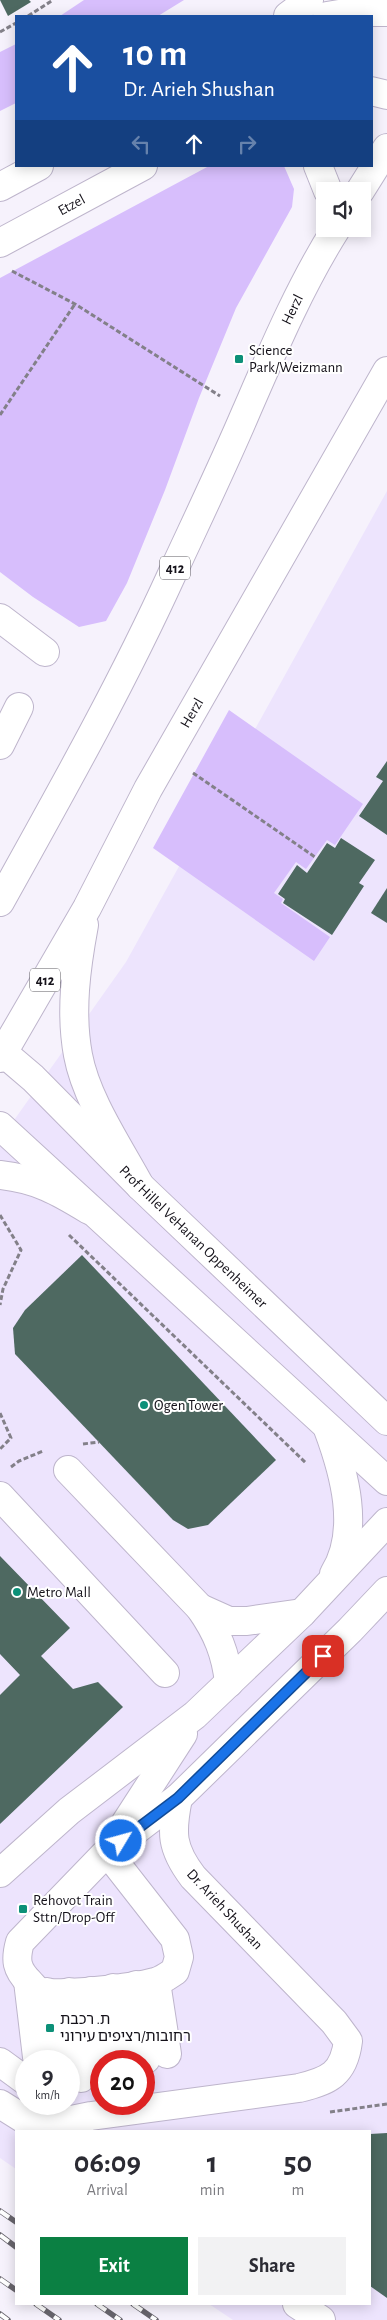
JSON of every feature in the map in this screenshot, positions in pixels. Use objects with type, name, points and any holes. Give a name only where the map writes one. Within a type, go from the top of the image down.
[{"type":"street","points":[[289,15],[309,0]]},
{"type":"street","points":[[333,15],[352,12],[387,12]]},
{"type":"street","points":[[373,92],[387,95]]},
{"type":"street","points":[[366,182],[387,148]]},
{"type":"street","points":[[0,187],[37,167]]},
{"type":"street","name":"Etzel","points":[[0,244],[141,167]]},
{"type":"street","points":[[318,167],[324,182]]},
{"type":"street","name":"Herzl","points":[[0,902],[79,760],[136,651],[246,413],[268,360],[330,237]]},
{"type":"street","name":"Herzl","points":[[1,1053],[87,908],[148,789],[387,371]]},
{"type":"street","points":[[0,618],[45,652]]},
{"type":"street","points":[[0,745],[19,707]]},
{"type":"street","points":[[87,908],[76,974],[74,1011],[78,1057],[94,1098],[140,1186]]},
{"type":"street","name":"Prof Hillel VeHanan Oppenheimer","points":[[1,1053],[33,1078],[140,1186],[387,1421]]},
{"type":"street","points":[[0,1126],[89,1210],[387,1481]]},
{"type":"street","points":[[0,1175],[26,1178],[58,1190],[89,1210]]},
{"type":"street","points":[[334,1370],[387,1394]]},
{"type":"street","points":[[327,1425],[346,1485],[347,1524],[342,1559],[327,1586]]},
{"type":"street","points":[[68,1470],[200,1608],[211,1623],[224,1651],[229,1683]]},
{"type":"street","points":[[0,1496],[165,1673]]},
{"type":"street","points":[[0,1873],[69,1811],[194,1716],[302,1613],[387,1522]]},
{"type":"street","points":[[106,1852],[175,1939],[179,1956],[175,1971],[91,1987],[20,1973],[16,1955],[20,1942],[106,1852],[178,1798],[376,1611],[387,1591]]},
{"type":"street","points":[[200,1608],[229,1620],[247,1621],[302,1613]]},
{"type":"street","points":[[106,1852],[194,1716]]},
{"type":"street","name":"Dr. Arieh Shushan","points":[[80,2113],[126,2121],[299,2088],[319,2083],[331,2077],[341,2067],[346,2055],[348,2041],[334,2022],[182,1864],[178,1855],[173,1824],[178,1798]]},
{"type":"street","points":[[91,1987],[139,2050]]},
{"type":"street","points":[[91,1987],[139,2050]]},
{"type":"street","points":[[53,2050],[91,1987]]},
{"type":"street","points":[[91,1987],[91,2050]]},
{"type":"street","points":[[0,2062],[15,2073]]},
{"type":"street","points":[[0,2104],[40,2129]]},
{"type":"street","name":"Dr. Arieh Shushan","points":[[40,2129],[91,2116]]},
{"type":"street","points":[[298,2305],[321,2320]]},
{"type":"path","points":[[30,15],[52,0]]},
{"type":"path","points":[[0,32],[15,24]]},
{"type":"path","points":[[8,269],[76,304],[246,413]]},
{"type":"path","points":[[0,415],[76,304]]},
{"type":"path","points":[[186,768],[315,857]]},
{"type":"path","points":[[0,1215],[21,1250],[3,1289],[0,1305]]},
{"type":"path","points":[[63,1229],[310,1467]]},
{"type":"path","points":[[0,1412],[11,1438],[0,1448]]},
{"type":"shaded area","points":[[84,0],[184,0],[160,15],[62,15]]},
{"type":"shaded area","points":[[15,44],[15,104],[0,111],[0,52]]},
{"type":"shaded area","points":[[207,167],[284,167],[294,189],[292,207],[236,308],[127,583],[106,621],[79,627],[33,597],[0,572],[0,278]]},
{"type":"shaded area","points":[[387,491],[387,2320],[233,2320],[210,2305],[371,2305],[371,2130],[15,2130],[15,2168],[0,2158],[0,1140],[126,962]]},
{"type":"shaded area","points":[[229,710],[363,804],[335,845],[327,840],[306,869],[296,862],[274,893],[283,899],[281,903],[330,937],[314,961],[153,848]]},
{"type":"building","points":[[0,0],[29,0],[31,2],[8,16]]},
{"type":"building","points":[[387,761],[387,835],[359,816],[383,781],[376,777]]},
{"type":"building","points":[[341,838],[375,860],[359,883],[364,886],[332,935],[283,903],[285,899],[278,894],[297,865],[307,873],[327,843],[335,848]]},
{"type":"building","points":[[387,888],[387,923],[371,913]]},
{"type":"building","name":"Ogen Tower","points":[[82,1255],[276,1460],[208,1525],[188,1529],[173,1520],[15,1354],[13,1328],[25,1310]]},
{"type":"building","points":[[0,1556],[70,1628],[41,1656],[73,1689],[98,1682],[123,1707],[0,1824],[0,1695],[20,1675],[0,1654]]},
{"type":"building","points":[[387,2133],[387,2298],[371,2287],[371,2134]]},
{"type":"railway","points":[[0,2211],[15,2221]]},
{"type":"railway","points":[[0,2235],[15,2246]]},
{"type":"railway","points":[[0,2279],[15,2289]]},
{"type":"railway","points":[[37,2305],[59,2320]]},
{"type":"railway","points":[[98,2305],[120,2320]]},
{"type":"railway","points":[[134,2305],[156,2320]]},
{"type":"railway","points":[[0,2314],[8,2320]]},
{"type":"place","name":"Science Park/Weizmann","points":[[239,359]]},
{"type":"place","name":"Ogen Tower","points":[[144,1405]]},
{"type":"place","name":"Metro Mall","points":[[17,1592]]},
{"type":"place","name":"Rehovot Train Sttn/Drop-Off","points":[[23,1909]]},
{"type":"place","name":"ת. רכבת רחובות/רציפים עירוני","points":[[50,2028]]},
{"type":"route","points":[[121,1841],[178,1798],[323,1656]]}]
